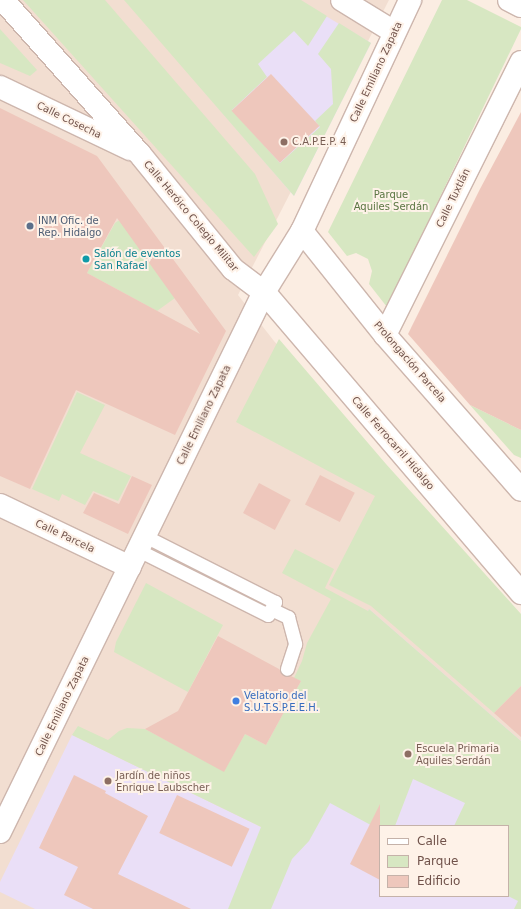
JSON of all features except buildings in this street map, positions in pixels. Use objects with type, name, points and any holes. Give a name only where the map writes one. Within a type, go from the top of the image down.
[{"type":"street","name":"Calle Heróico Colegio Militar","points":[[3,0],[139,153],[233,269],[264,292]]},
{"type":"street","points":[[342,0],[394,32]]},
{"type":"street","name":"Calle Emiliano Zapata","points":[[0,832],[264,292],[302,230],[410,0]]},
{"type":"street","points":[[509,0],[521,6]]},
{"type":"street","name":"Calle Tuxtlán","points":[[385,335],[521,62]]},
{"type":"street","name":"Calle Cosecha","points":[[0,87],[139,153]]},
{"type":"street","name":"Prolongación Parcela","points":[[302,230],[385,335],[521,490]]},
{"type":"street","name":"Calle Ferrocarril Hidalgo","points":[[264,292],[521,593]]},
{"type":"street","name":"Calle Parcela","points":[[0,505],[138,551]]},
{"type":"lane","points":[[138,551],[268,615],[271,609],[288,617],[295,644],[287,669]]},
{"type":"shaded area","points":[[0,0],[389,0],[238,295],[274,341],[521,622],[521,909],[0,909]]},
{"type":"shaded area","name":"C.A.P.E.P. 4","points":[[299,0],[371,43],[294,196],[201,88]]},
{"type":"shaded area","name":"Escuela Primaria Aquiles Serdán","points":[[369,609],[521,741],[521,909],[35,909],[0,892],[0,882],[72,735],[261,827],[289,767]]},
{"type":"green space","points":[[23,0],[105,0],[255,174],[278,224],[254,257]]},
{"type":"green space","points":[[124,0],[301,0],[327,16],[308,46],[294,31],[258,64],[267,77],[232,110],[280,163],[320,127],[315,121],[333,104],[331,69],[318,54],[339,23],[371,43],[294,196]]},
{"type":"green space","name":"Parque Aquiles Serdán","points":[[442,0],[467,0],[521,27],[521,29],[387,307],[369,284],[372,271],[368,259],[356,253],[347,256],[328,232]]},
{"type":"green space","points":[[0,29],[37,70],[30,76],[0,63]]},
{"type":"green space","points":[[131,212],[175,298],[157,311],[87,273],[115,223]]},
{"type":"green space","points":[[279,339],[386,464],[521,614],[521,686],[494,713],[371,606],[329,585],[375,496],[236,422]]},
{"type":"green space","points":[[77,392],[105,405],[80,453],[131,476],[118,501],[93,491],[85,505],[62,494],[59,501],[32,489]]},
{"type":"green space","points":[[470,405],[521,430],[521,458],[514,455]]},
{"type":"green space","name":"Escuela Primaria Aquiles Serdán","points":[[295,549],[334,569],[325,588],[368,611],[369,609],[521,741],[521,909],[514,909],[518,901],[509,896],[509,825],[454,825],[465,803],[413,779],[395,825],[379,825],[379,829],[330,803],[309,841],[292,859],[271,909],[228,909],[261,827],[72,735],[78,726],[108,740],[119,731],[127,728],[145,729],[224,771],[245,734],[266,745],[301,681],[294,678],[302,661],[307,643],[331,599],[282,573]]},
{"type":"green space","points":[[146,583],[223,625],[188,692],[114,652],[116,642]]},
{"type":"place","name":"C.A.P.E.P. 4","points":[[284,142]]},
{"type":"place","name":"INM Ofic. de Rep. Hidalgo","points":[[30,226]]},
{"type":"place","name":"Salón de eventos San Rafael","points":[[86,259]]},
{"type":"place","name":"Velatorio del S.U.T.S.P.E.E.H.","points":[[236,701]]},
{"type":"place","name":"Escuela Primaria Aquiles Serdán","points":[[408,754]]},
{"type":"place","name":"Jardín de niños Enrique Laubscher","points":[[108,781]]}]
